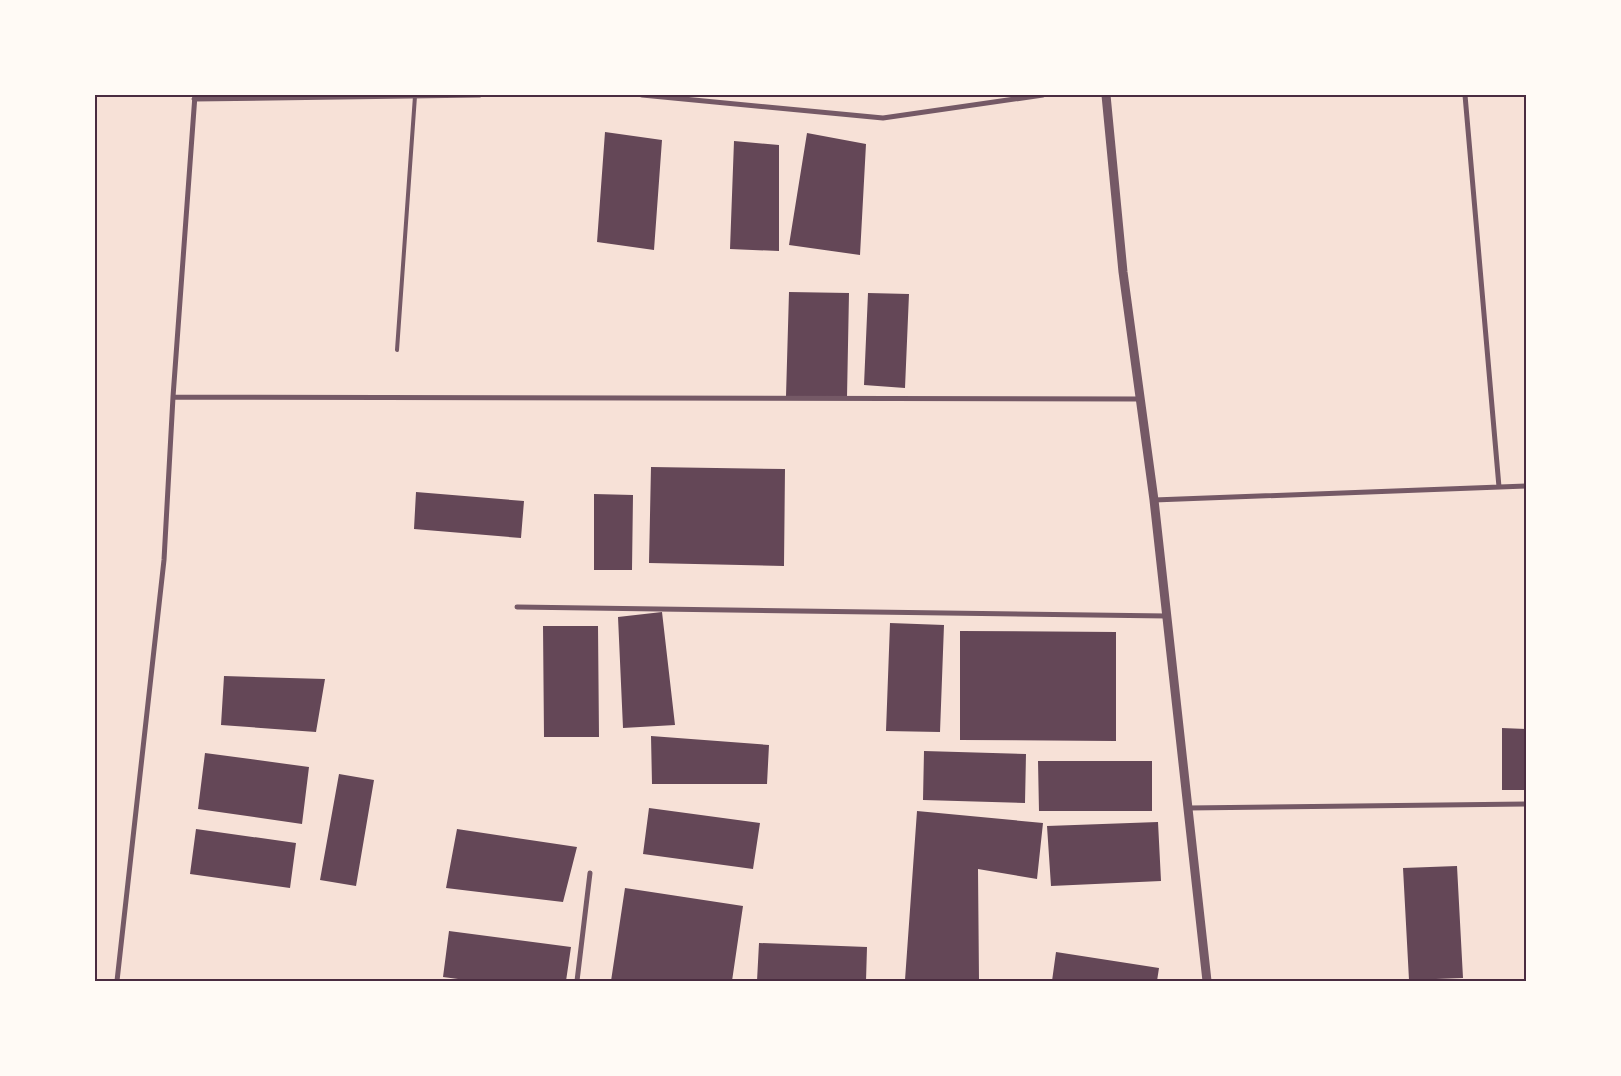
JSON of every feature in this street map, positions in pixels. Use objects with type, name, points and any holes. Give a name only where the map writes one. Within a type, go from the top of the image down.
[{"type":"street","points":[[117,981],[164,560],[173,397],[194,97],[480,95]]},
{"type":"street","points":[[642,95],[882,118],[1043,95]]},
{"type":"street","points":[[1106,95],[1123,272],[1154,500],[1207,981]]},
{"type":"street","points":[[1466,95],[1500,487]]},
{"type":"street","points":[[173,397],[1140,399]]},
{"type":"street","points":[[1154,500],[1526,486]]},
{"type":"street","points":[[517,607],[1167,616]]},
{"type":"street","points":[[1188,808],[1526,804]]},
{"type":"street","points":[[577,981],[590,873]]},
{"type":"lane","points":[[397,350],[415,96]]},
{"type":"building","points":[[605,132],[662,140],[654,250],[597,242]]},
{"type":"building","points":[[807,133],[866,144],[860,255],[789,245]]},
{"type":"building","points":[[734,141],[779,145],[779,251],[730,249]]},
{"type":"building","points":[[789,292],[849,293],[847,397],[786,396]]},
{"type":"building","points":[[868,293],[909,294],[905,388],[864,385]]},
{"type":"building","points":[[651,467],[785,469],[784,566],[649,563]]},
{"type":"building","points":[[416,492],[524,501],[521,538],[414,529]]},
{"type":"building","points":[[594,494],[633,495],[632,570],[594,570]]},
{"type":"building","points":[[662,612],[675,725],[623,728],[618,617]]},
{"type":"building","points":[[890,623],[944,625],[940,732],[886,731]]},
{"type":"building","points":[[543,626],[598,626],[599,737],[544,737]]},
{"type":"building","points":[[960,631],[1116,632],[1116,741],[960,740]]},
{"type":"building","points":[[224,676],[325,679],[316,732],[221,725]]},
{"type":"building","points":[[1502,728],[1526,729],[1526,790],[1502,790]]},
{"type":"building","points":[[651,736],[769,745],[767,784],[652,784]]},
{"type":"building","points":[[924,751],[1026,754],[1025,803],[923,800]]},
{"type":"building","points":[[205,753],[309,767],[302,824],[198,809]]},
{"type":"building","points":[[1038,761],[1152,761],[1152,811],[1039,811]]},
{"type":"building","points":[[339,774],[374,780],[356,886],[320,880]]},
{"type":"building","points":[[649,808],[760,823],[753,869],[643,854]]},
{"type":"building","points":[[917,811],[1043,823],[1037,879],[978,869],[979,981],[905,980]]},
{"type":"building","points":[[1158,822],[1161,881],[1051,886],[1047,826]]},
{"type":"building","points":[[196,829],[296,843],[290,888],[190,874]]},
{"type":"building","points":[[457,829],[577,847],[563,902],[446,888]]},
{"type":"building","points":[[1457,866],[1463,978],[1409,980],[1403,868]]},
{"type":"building","points":[[625,888],[743,906],[732,981],[611,981]]},
{"type":"building","points":[[449,931],[571,947],[566,981],[473,981],[443,977]]},
{"type":"building","points":[[759,943],[867,947],[866,981],[757,981]]},
{"type":"building","points":[[1056,952],[1159,968],[1157,981],[1052,981]]}]
